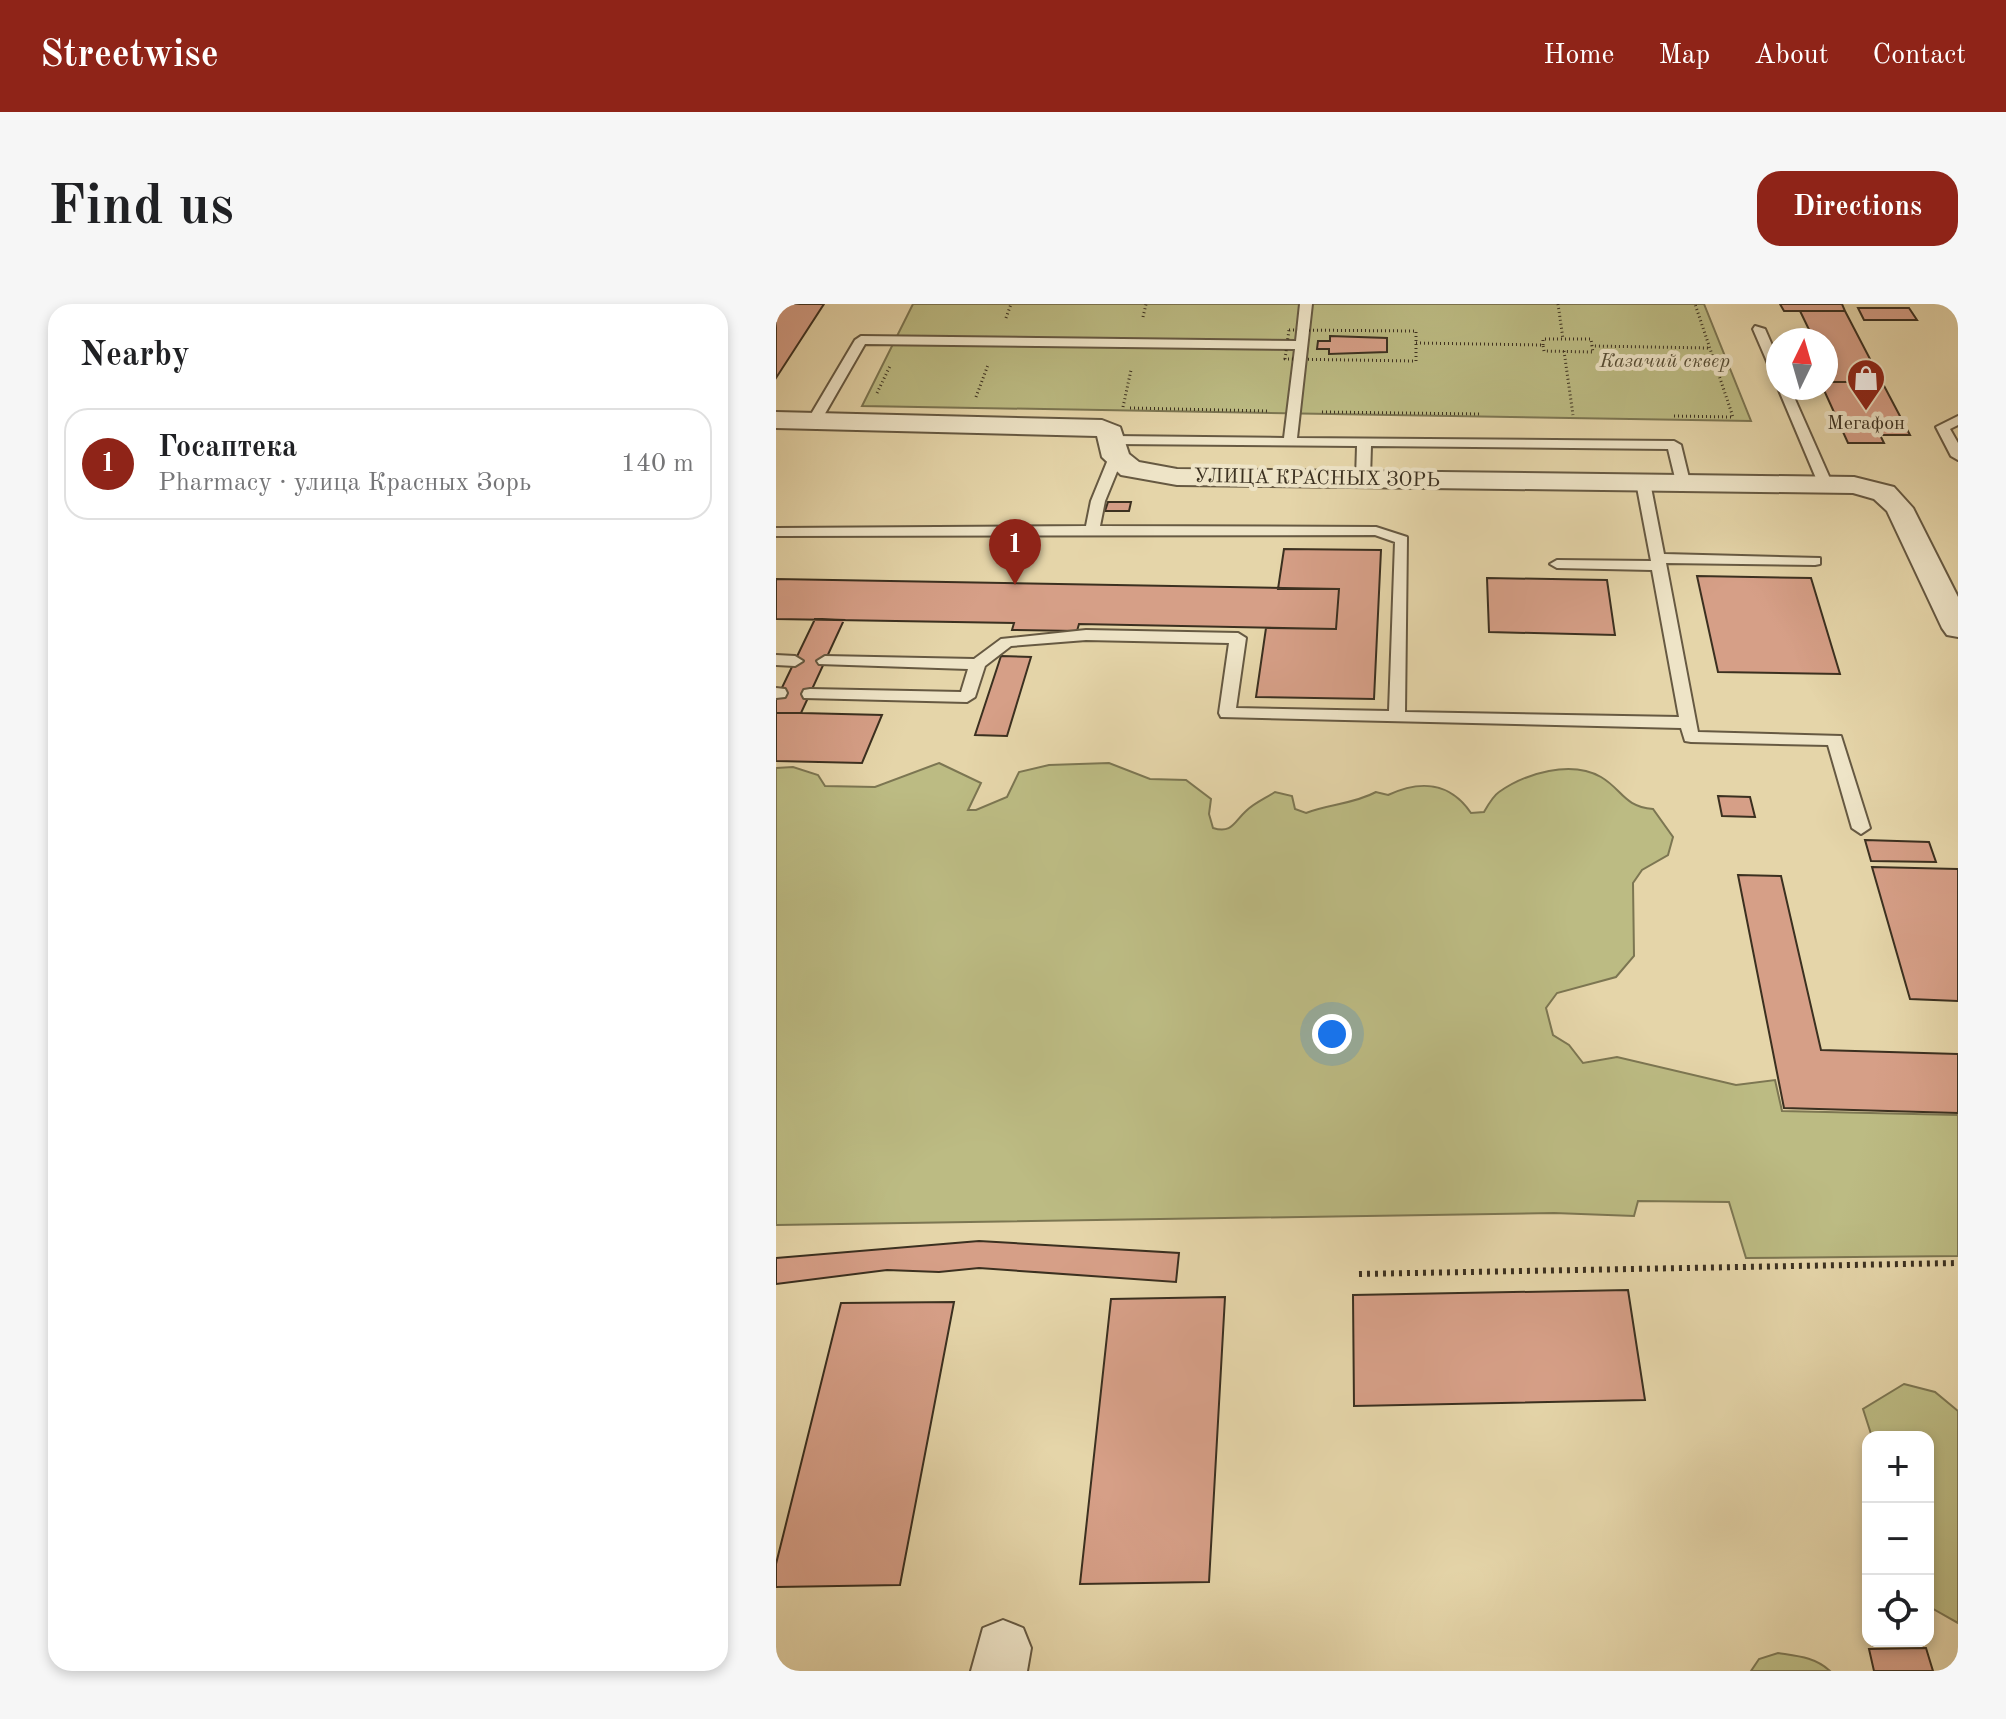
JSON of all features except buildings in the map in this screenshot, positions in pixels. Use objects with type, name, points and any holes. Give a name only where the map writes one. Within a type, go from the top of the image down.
[{"type":"street","name":"УЛИЦА КРАСНЫХ ЗОРЬ","points":[[776,420],[1090,426],[1111,433],[1115,448],[1131,469],[1177,477],[1854,485],[1884,493],[1899,508],[1958,628]]},
{"type":"lane","points":[[1290,442],[1295,354],[1303,330],[1306,304]]},
{"type":"lane","points":[[1759,329],[1766,345]]},
{"type":"lane","points":[[814,421],[861,340],[1295,354]]},
{"type":"lane","points":[[1789,400],[1825,483]]},
{"type":"lane","points":[[1958,420],[1943,427],[1958,456]]},
{"type":"lane","points":[[1092,530],[1115,448],[1290,442],[1674,445],[1683,482]]},
{"type":"lane","points":[[1363,479],[1364,442]]},
{"type":"lane","points":[[1643,482],[1691,737],[1835,740],[1861,828]]},
{"type":"lane","points":[[776,532],[1376,531],[1402,540],[1397,717]]},
{"type":"lane","points":[[1557,564],[1815,561]]},
{"type":"lane","points":[[810,694],[967,697],[978,664],[1007,642],[1086,635],[1238,638],[1227,713],[1688,723]]},
{"type":"lane","points":[[776,660],[795,661]]},
{"type":"lane","points":[[825,661],[978,664]]},
{"type":"path","points":[[1558,304],[1563,339]]},
{"type":"path","points":[[1695,304],[1733,417]]},
{"type":"path","points":[[1289,330],[1416,331],[1416,361],[1295,354]]},
{"type":"path","points":[[1543,339],[1563,339],[1591,339],[1593,352],[1544,351],[1543,339]]},
{"type":"path","points":[[1416,343],[1543,345]]},
{"type":"path","points":[[1592,346],[1709,348]]},
{"type":"path","points":[[1564,351],[1573,415]]},
{"type":"path","points":[[1359,1274],[1958,1263]]},
{"type":"green space","name":"Казачий сквер","points":[[913,304],[1704,304],[1751,421],[862,406]]},
{"type":"green space","points":[[939,763],[981,783],[968,810],[976,810],[1007,797],[1019,772],[1049,765],[1109,763],[1150,779],[1186,780],[1211,799],[1209,814],[1213,828],[1219,829],[1232,826],[1249,808],[1275,792],[1292,796],[1295,809],[1306,813],[1376,792],[1388,795],[1412,787],[1434,787],[1454,795],[1471,813],[1484,812],[1499,792],[1535,774],[1563,769],[1589,772],[1601,777],[1635,805],[1653,809],[1673,837],[1668,855],[1642,870],[1633,883],[1634,956],[1616,977],[1557,993],[1546,1008],[1553,1035],[1569,1045],[1583,1063],[1617,1057],[1736,1085],[1775,1080],[1782,1111],[1958,1115],[1958,1256],[1746,1258],[1729,1202],[1638,1201],[1634,1216],[1554,1213],[776,1225],[776,768],[793,767],[818,775],[825,786],[875,787]]},
{"type":"green space","points":[[1904,1384],[1935,1392],[1958,1411],[1958,1623],[1934,1609],[1934,1431],[1870,1431],[1863,1409]]},
{"type":"green space","points":[[1778,1653],[1812,1660],[1830,1671],[1751,1671],[1759,1659]]},
{"type":"place","name":"Мегафон","points":[[1866,412]]},
{"type":"place","name":"Госаптека","points":[[1015,585]]}]
